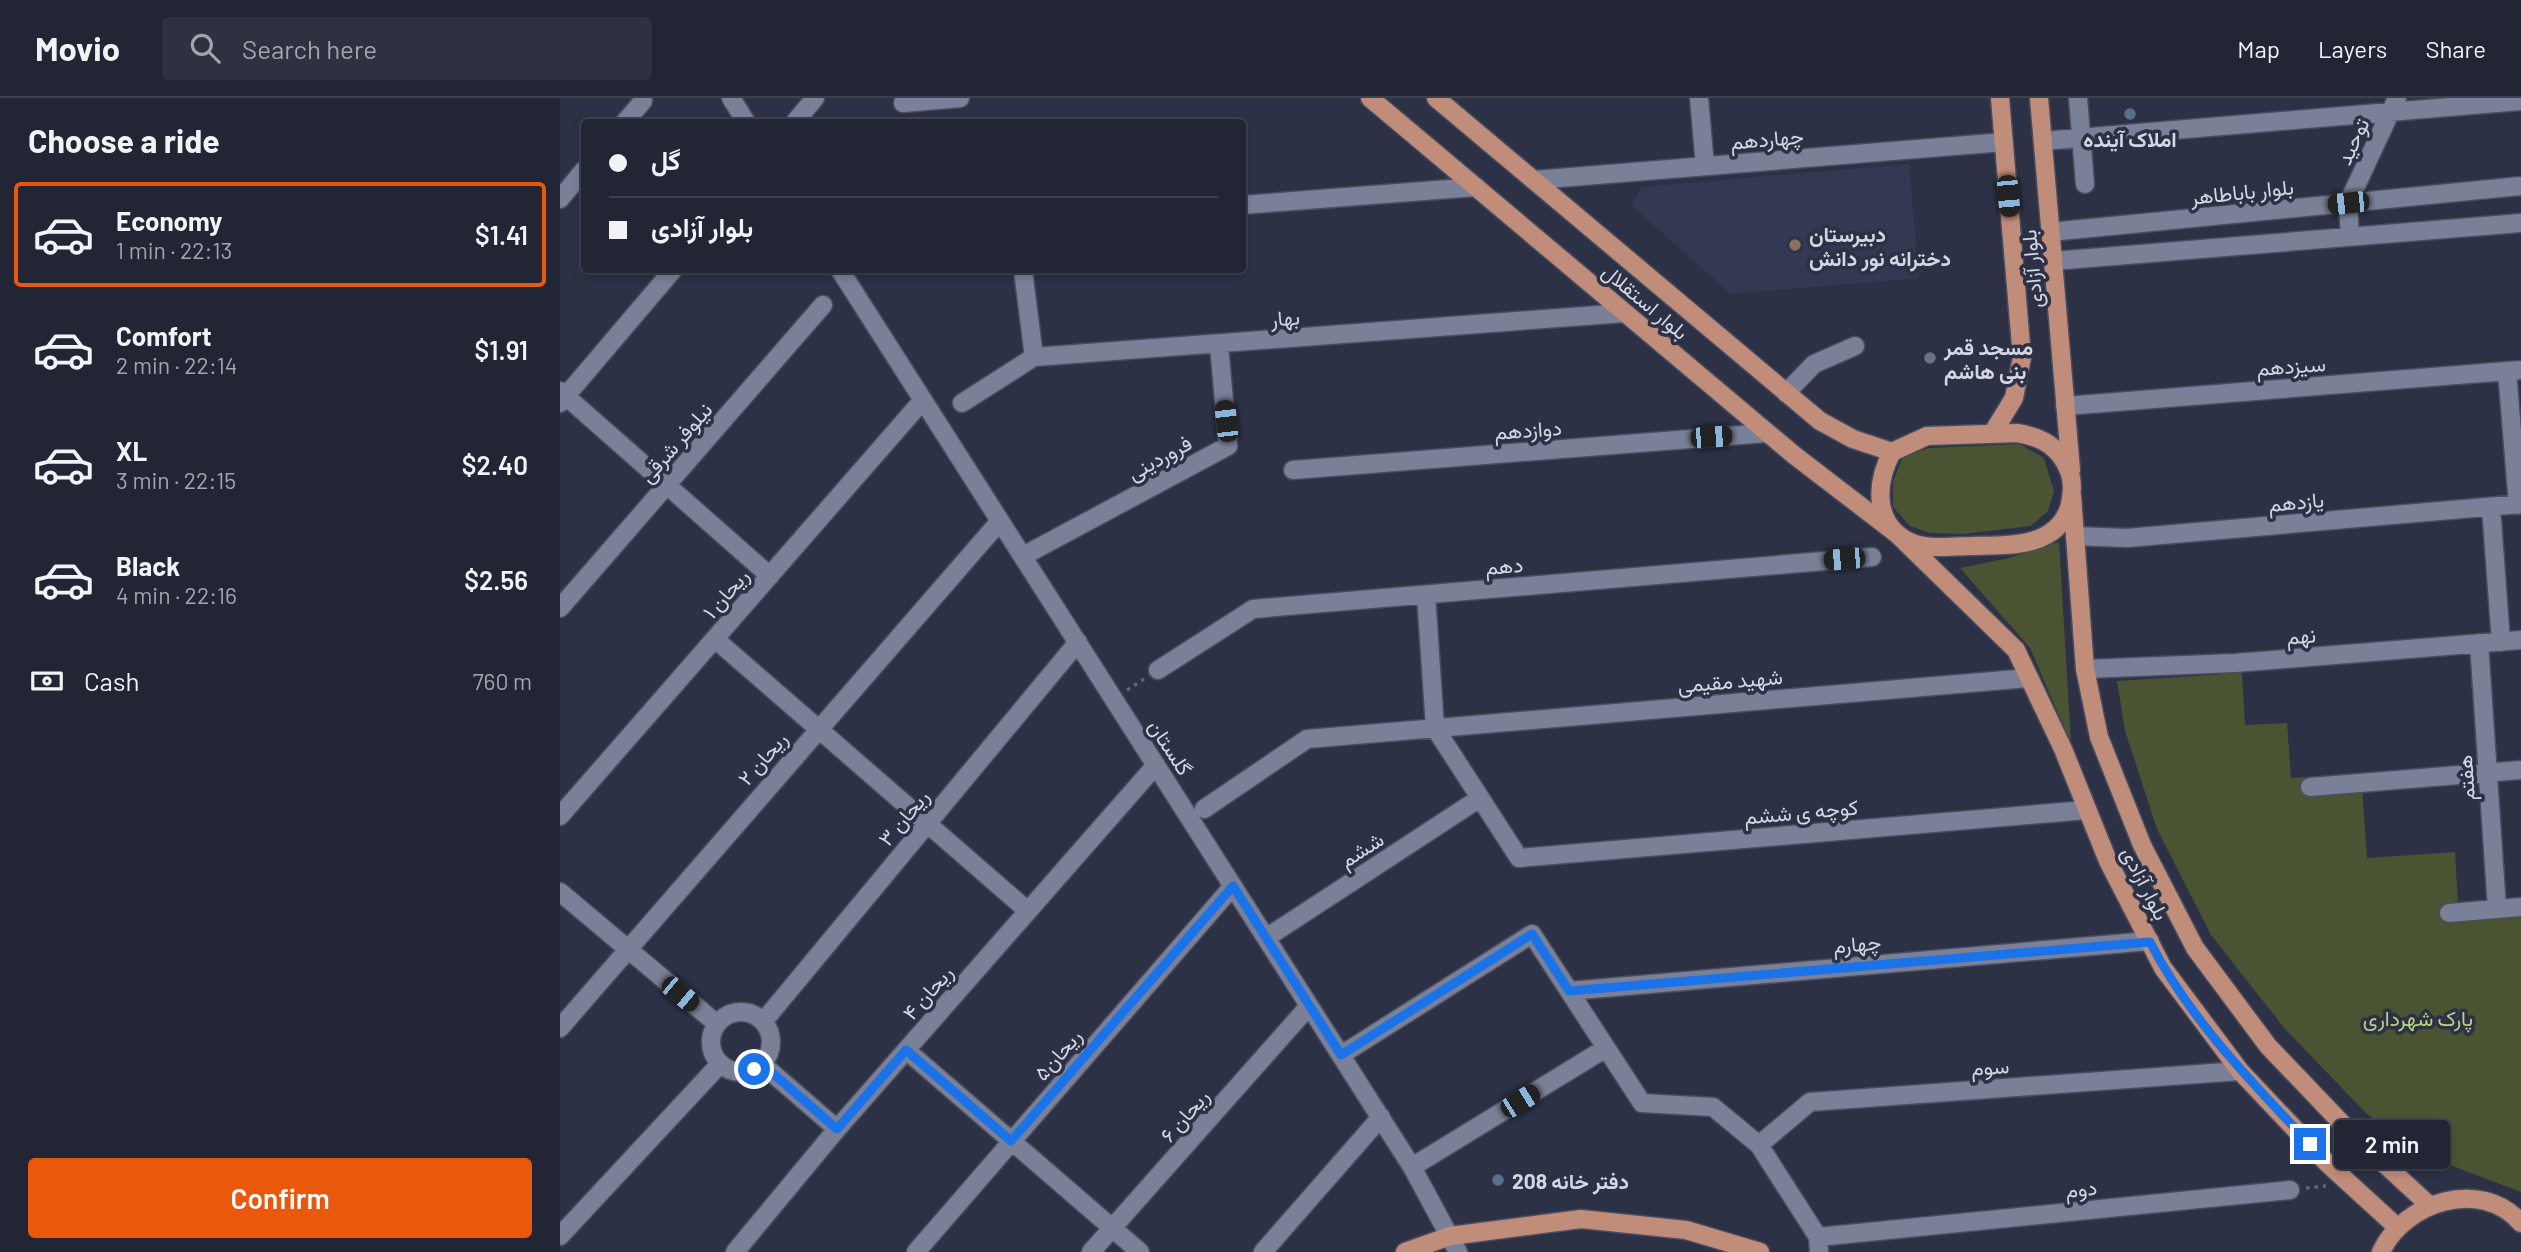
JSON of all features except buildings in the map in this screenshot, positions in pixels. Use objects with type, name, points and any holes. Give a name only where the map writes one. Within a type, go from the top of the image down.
[{"type":"main road","name":"بلوار استقلال","points":[[1370,98],[1767,433],[1897,534]]},
{"type":"main road","name":"بلوار استقلال","points":[[1436,98],[1820,421],[1853,439],[1892,452]]},
{"type":"main road","name":"بلوار آزادی","points":[[1992,434],[2014,398],[2022,358],[2000,98]]},
{"type":"main road","name":"بلوار آزادی","points":[[2039,98],[2072,477]]},
{"type":"main road","points":[[2017,433],[2044,440],[2065,460],[2072,477],[2072,496],[2066,514],[2055,529],[2039,540],[2021,544],[1931,547],[1913,543],[1897,534],[1886,519],[1879,502],[1878,484],[1892,452],[1927,436],[1992,434],[2017,433]]},
{"type":"main road","name":"بلوار آزادی","points":[[2072,496],[2085,668],[2104,749],[2142,845],[2195,948],[2268,1046],[2354,1136],[2429,1205]]},
{"type":"main road","name":"بلوار آزادی","points":[[1897,534],[2016,650],[2063,749],[2108,861],[2163,968],[2240,1071],[2349,1184],[2397,1227]]},
{"type":"main road","points":[[2381,1252],[2397,1227],[2429,1205],[2459,1199],[2490,1203],[2521,1223]]},
{"type":"main road","points":[[1405,1252],[1581,1219],[1686,1230],[1760,1252]]},
{"type":"street","points":[[731,98],[744,119]]},
{"type":"street","points":[[797,119],[816,98]]},
{"type":"street","points":[[906,101],[960,98]]},
{"type":"street","points":[[1699,98],[1705,166]]},
{"type":"street","points":[[2078,98],[2085,184]]},
{"type":"street","points":[[628,119],[643,101]]},
{"type":"street","points":[[2043,141],[2394,105],[2521,101]]},
{"type":"street","name":"توحید","points":[[2348,203],[2394,105]]},
{"type":"street","name":"چهاردهم","points":[[1534,180],[2004,142]]},
{"type":"street","points":[[560,199],[581,174]]},
{"type":"street","name":"بلوار باباطاهر","points":[[2050,232],[2521,186]]},
{"type":"street","points":[[1246,205],[1476,187]]},
{"type":"street","points":[[2348,203],[2350,237]]},
{"type":"street","points":[[2053,261],[2521,223]]},
{"type":"street","points":[[670,273],[562,397],[770,576]]},
{"type":"street","name":"گلستان","points":[[842,273],[1381,1117],[1454,1244]]},
{"type":"street","points":[[1023,273],[1034,357]]},
{"type":"street","name":"نیلوفر شرقی","points":[[560,608],[823,305]]},
{"type":"street","name":"بهار","points":[[962,402],[1034,357],[1625,313]]},
{"type":"street","name":"فروردینی","points":[[1023,556],[1228,446],[1219,345]]},
{"type":"street","points":[[1786,393],[1814,364],[1856,346]]},
{"type":"street","points":[[2514,371],[2519,504]]},
{"type":"street","name":"سیزدهم","points":[[2066,406],[2514,371]]},
{"type":"street","name":"ریحان ۱","points":[[560,816],[923,400]]},
{"type":"street","name":"دوازدهم","points":[[1293,470],[1767,433]]},
{"type":"street","name":"یازدهم","points":[[2075,536],[2127,538],[2519,504]]},
{"type":"street","points":[[2491,507],[2501,642]]},
{"type":"street","name":"ریحان ۲","points":[[560,1028],[626,948],[1000,521]]},
{"type":"street","name":"دهم","points":[[1158,670],[1253,610],[1872,557]]},
{"type":"street","points":[[1426,595],[1435,728],[1480,798]]},
{"type":"street","points":[[715,639],[1028,911]]},
{"type":"street","name":"نهم","points":[[2085,668],[2235,663],[2521,640]]},
{"type":"street","name":"ریحان ۳","points":[[763,1022],[1078,642]]},
{"type":"street","name":"هفتم","points":[[2479,643],[2497,909]]},
{"type":"street","name":"شهید مقیمی","points":[[1203,809],[1307,739],[2029,678]]},
{"type":"street","name":"ریحان ۴","points":[[735,1252],[837,1129],[1156,765]]},
{"type":"street","points":[[2310,787],[2521,769]]},
{"type":"street","name":"کوچه ی ششم","points":[[1480,798],[1519,858],[2087,810]]},
{"type":"street","name":"ششم","points":[[1266,938],[1480,798]]},
{"type":"street","name":"ریحان۵","points":[[916,1252],[1233,886]]},
{"type":"street","points":[[560,892],[717,1024]]},
{"type":"street","points":[[2449,912],[2521,907]]},
{"type":"street","points":[[1341,1055],[1532,934],[1642,1103],[1713,1107],[1759,1146],[1818,1245]]},
{"type":"street","name":"چهارم","points":[[1569,991],[2150,942]]},
{"type":"street","name":"ریحان ۶","points":[[1091,1252],[1114,1230],[1309,1006]]},
{"type":"street","points":[[739,1012],[763,1022],[771,1038],[768,1057],[762,1064],[754,1069],[736,1072],[719,1064],[711,1040],[717,1024],[739,1012]]},
{"type":"street","points":[[1412,1167],[1606,1048]]},
{"type":"street","points":[[906,1050],[1140,1252]]},
{"type":"street","points":[[560,1236],[719,1064]]},
{"type":"street","points":[[762,1064],[837,1129]]},
{"type":"street","name":"سوم","points":[[1759,1146],[1811,1102],[2240,1071]]},
{"type":"street","points":[[1263,1252],[1381,1117]]},
{"type":"street","name":"دوم","points":[[1818,1245],[2290,1190]]},
{"type":"path","points":[[1114,699],[1158,670]]},
{"type":"path","points":[[2290,1190],[2349,1184]]},
{"type":"shaded area","name":"دبیرستان دخترانه نور دانش","points":[[1909,164],[1919,278],[1731,294],[1632,206],[1641,187]]},
{"type":"green space","points":[[2020,444],[2044,458],[2054,491],[2048,511],[2031,526],[1963,534],[1930,533],[1910,526],[1893,507],[1893,482],[1903,456],[1929,448]]},
{"type":"green space","points":[[2059,542],[2071,743],[2030,648],[1960,568],[2009,558]]},
{"type":"green space","name":"پارک شهرداری","points":[[2242,673],[2245,725],[2287,723],[2291,778],[2361,774],[2367,858],[2455,852],[2459,921],[2521,917],[2521,1192],[2429,1157],[2367,1114],[2285,1029],[2211,935],[2157,829],[2125,731],[2117,681]]},
{"type":"place","name":"املاک آینده","points":[[2130,114]]},
{"type":"place","name":"دبیرستان دخترانه نور دانش","points":[[1795,245]]},
{"type":"place","name":"مسجد قمر بنی هاشم","points":[[1930,358]]},
{"type":"place","name":"دفتر خانه 208","points":[[1498,1180]]},
{"type":"route","points":[[754,1069],[762,1064],[837,1129],[906,1050],[1011,1141],[1233,886],[1341,1055],[1532,934],[1569,991],[2150,942],[2163,968],[2240,1071],[2310,1144]]}]
